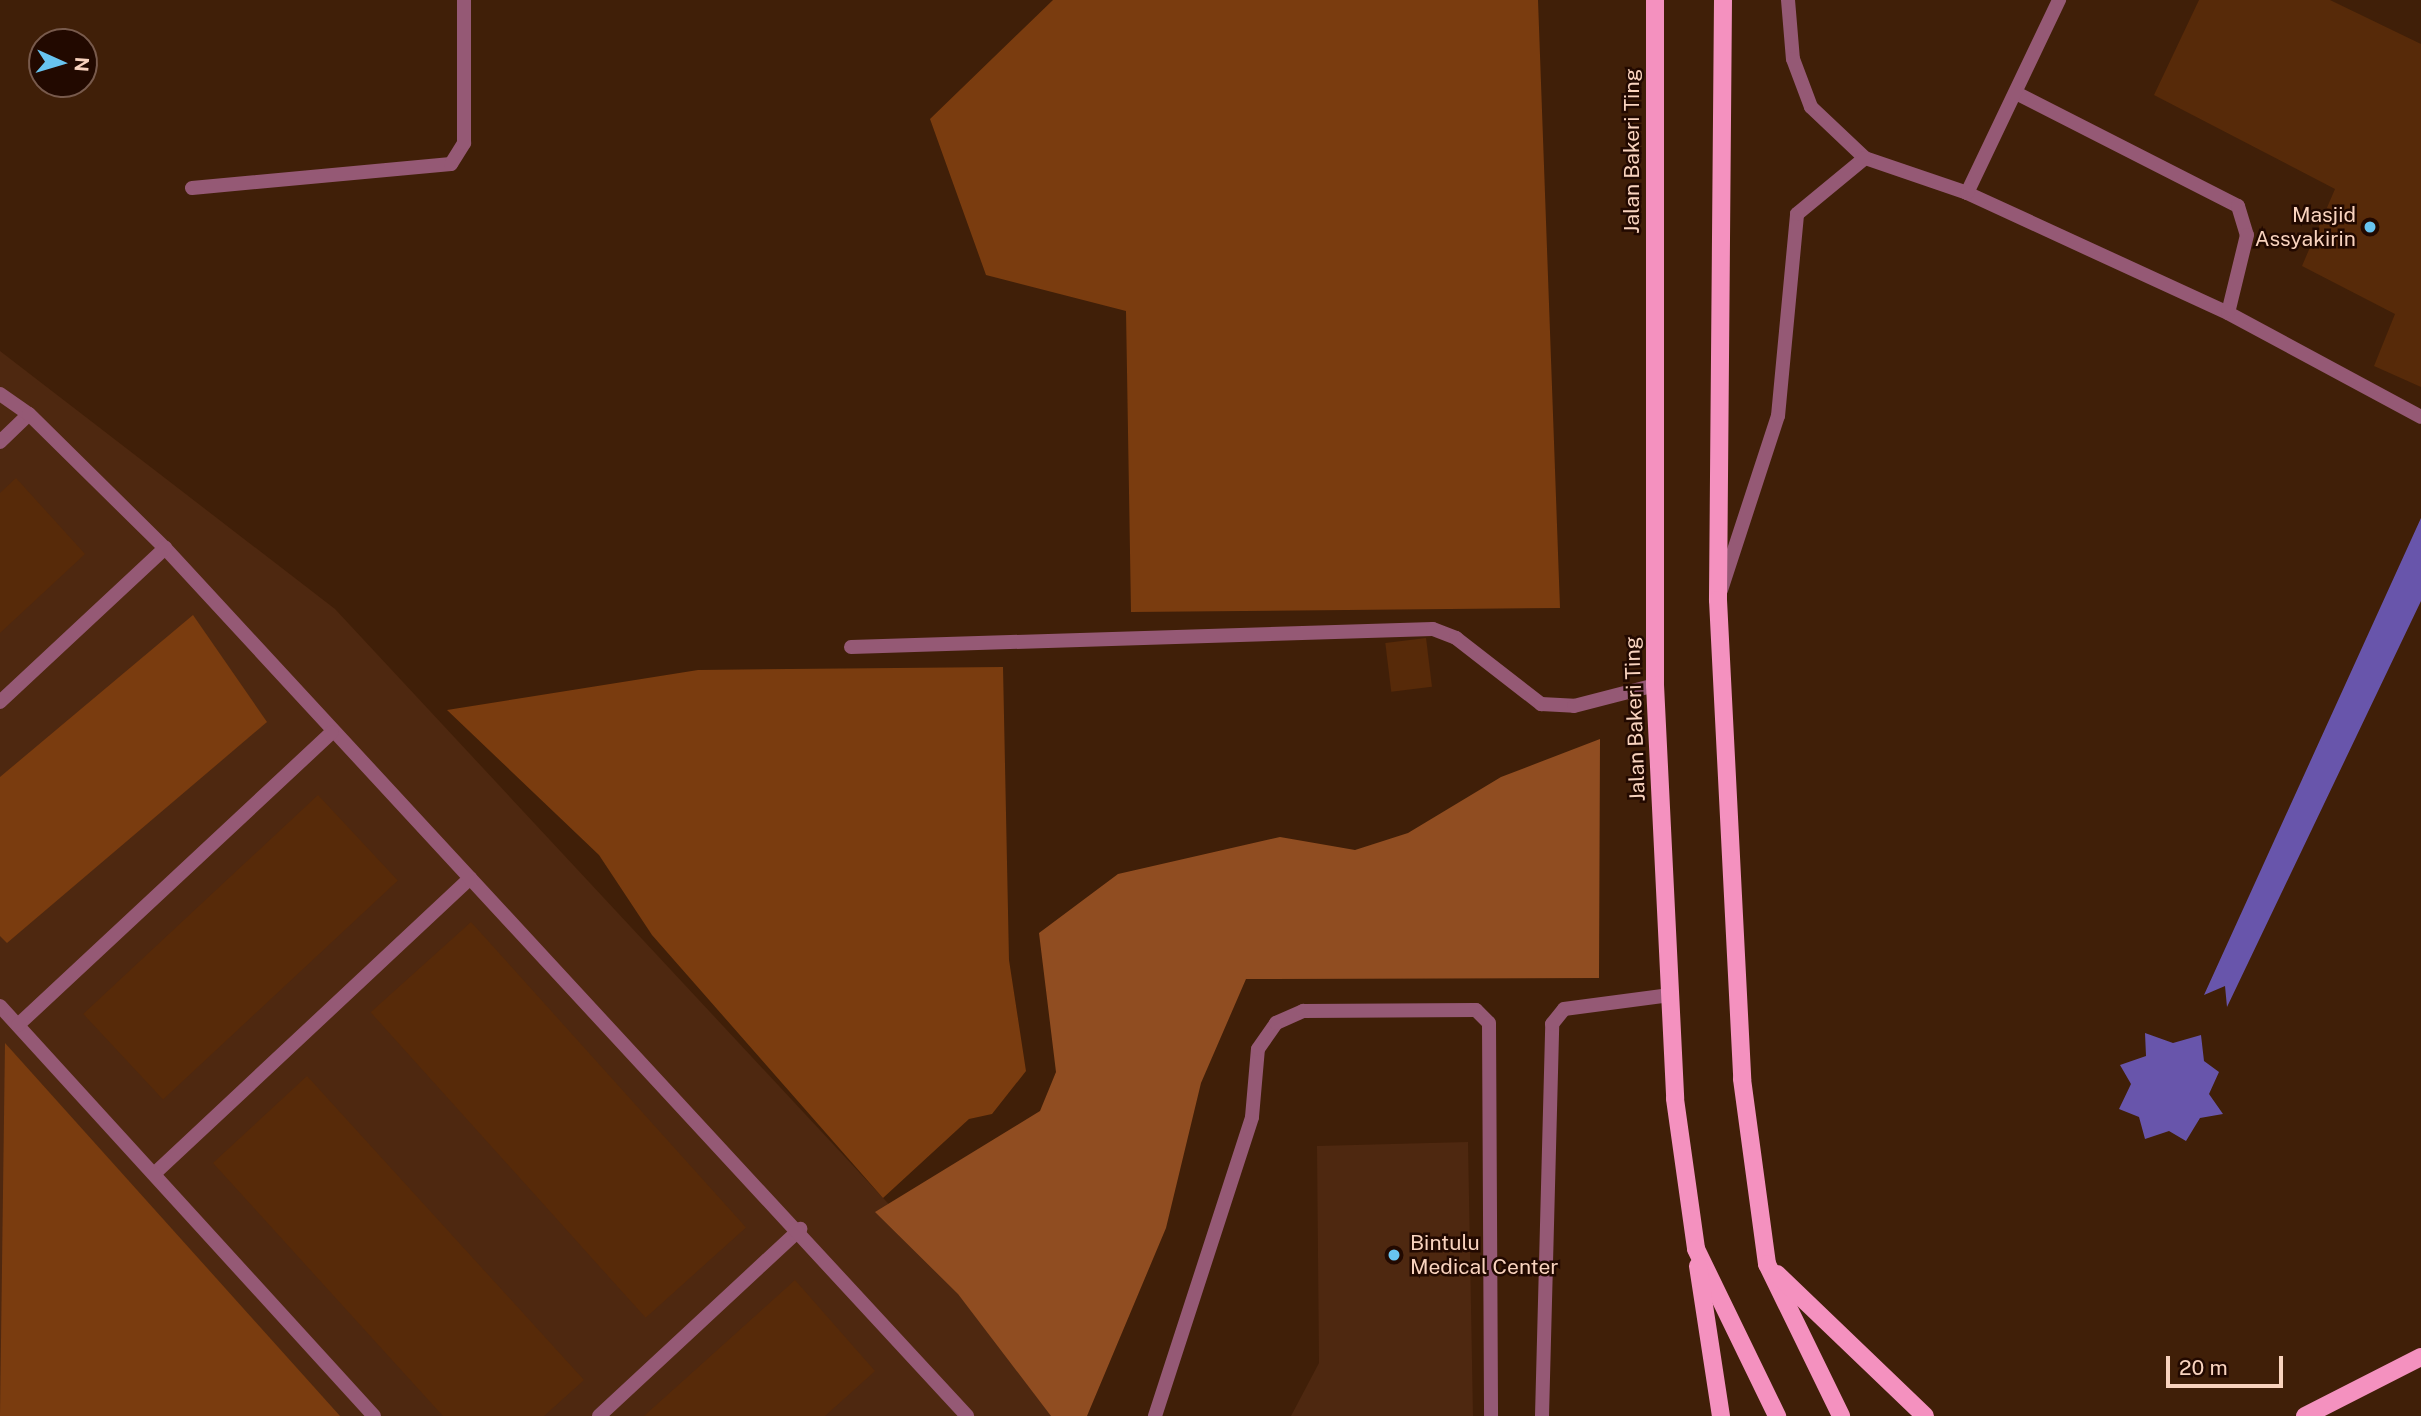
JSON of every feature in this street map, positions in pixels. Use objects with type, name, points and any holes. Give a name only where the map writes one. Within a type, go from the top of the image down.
[{"type":"main road","name":"Jalan Bakeri Ting","points":[[1655,0],[1655,685],[1675,1099],[1696,1249],[1777,1416]]},
{"type":"main road","points":[[1723,0],[1718,600],[1742,1079],[1767,1264],[1841,1416]]},
{"type":"main road","points":[[1696,1249],[1721,1416]]},
{"type":"main road","points":[[1767,1264],[1924,1416]]},
{"type":"main road","points":[[2305,1416],[2421,1357]]},
{"type":"street","points":[[192,188],[451,164],[464,143],[464,0]]},
{"type":"street","points":[[1788,0],[1793,59],[1811,107],[1865,158],[1967,193],[2228,313],[2421,417]]},
{"type":"street","points":[[1967,193],[2059,0]]},
{"type":"street","points":[[2016,93],[2238,206],[2247,235],[2228,313]]},
{"type":"street","points":[[1718,600],[1777,416],[1797,214],[1865,158]]},
{"type":"street","points":[[0,394],[29,414],[165,548],[332,732],[800,1230],[967,1416]]},
{"type":"street","points":[[0,442],[29,414]]},
{"type":"street","points":[[0,702],[165,548]]},
{"type":"street","points":[[851,647],[1433,629],[1456,638],[1541,704],[1574,706],[1655,685]]},
{"type":"street","points":[[18,1025],[332,732]]},
{"type":"street","points":[[154,1174],[470,878]]},
{"type":"street","points":[[1542,1416],[1552,1024],[1564,1009],[1670,995]]},
{"type":"street","points":[[0,1006],[374,1416]]},
{"type":"street","points":[[1155,1416],[1252,1117],[1258,1049],[1276,1023],[1303,1011],[1476,1010],[1489,1023],[1491,1416]]},
{"type":"street","points":[[599,1416],[800,1230]]},
{"type":"shaded area","points":[[1053,0],[1538,0],[1560,608],[1131,612],[1126,311],[986,275],[930,119]]},
{"type":"shaded area","points":[[0,351],[335,609],[1086,1416],[0,1416]]},
{"type":"shaded area","points":[[2421,518],[2421,601],[2227,1007],[2225,986],[2204,995]]},
{"type":"shaded area","points":[[193,615],[267,722],[7,943],[0,936],[0,777]]},
{"type":"shaded area","points":[[1003,667],[1009,960],[1026,1071],[992,1114],[969,1119],[883,1198],[652,935],[599,855],[447,710],[698,670]]},
{"type":"shaded area","points":[[1600,739],[1599,978],[1246,979],[1201,1083],[1166,1228],[1087,1416],[1051,1416],[958,1294],[875,1212],[1040,1111],[1056,1072],[1039,933],[1118,874],[1280,837],[1355,850],[1408,833],[1501,777]]},
{"type":"shaded area","points":[[2145,1033],[2173,1043],[2201,1035],[2204,1061],[2219,1072],[2209,1094],[2223,1114],[2200,1118],[2186,1141],[2169,1131],[2145,1139],[2139,1117],[2119,1109],[2131,1084],[2120,1065],[2146,1056]]},
{"type":"shaded area","points":[[5,1043],[340,1416],[0,1416]]},
{"type":"shaded area","name":"Bintulu Medical Center","points":[[1468,1142],[1473,1416],[1291,1416],[1319,1363],[1317,1146]]},
{"type":"building","name":"Masjid Assyakirin","points":[[2199,0],[2330,0],[2421,44],[2421,387],[2374,366],[2395,314],[2302,266],[2335,189],[2154,95]]},
{"type":"building","points":[[16,478],[85,554],[0,633],[0,493]]},
{"type":"building","points":[[1426,638],[1432,687],[1391,692],[1385,643]]},
{"type":"building","points":[[318,795],[398,881],[163,1099],[83,1014]]},
{"type":"building","points":[[471,922],[746,1227],[646,1318],[371,1012]]},
{"type":"building","points":[[307,1076],[584,1380],[544,1416],[443,1416],[213,1163]]},
{"type":"building","points":[[795,1280],[875,1371],[825,1416],[644,1416]]},
{"type":"place","name":"Masjid Assyakirin","points":[[2370,227]]},
{"type":"place","name":"Bintulu Medical Center","points":[[1394,1255]]}]
